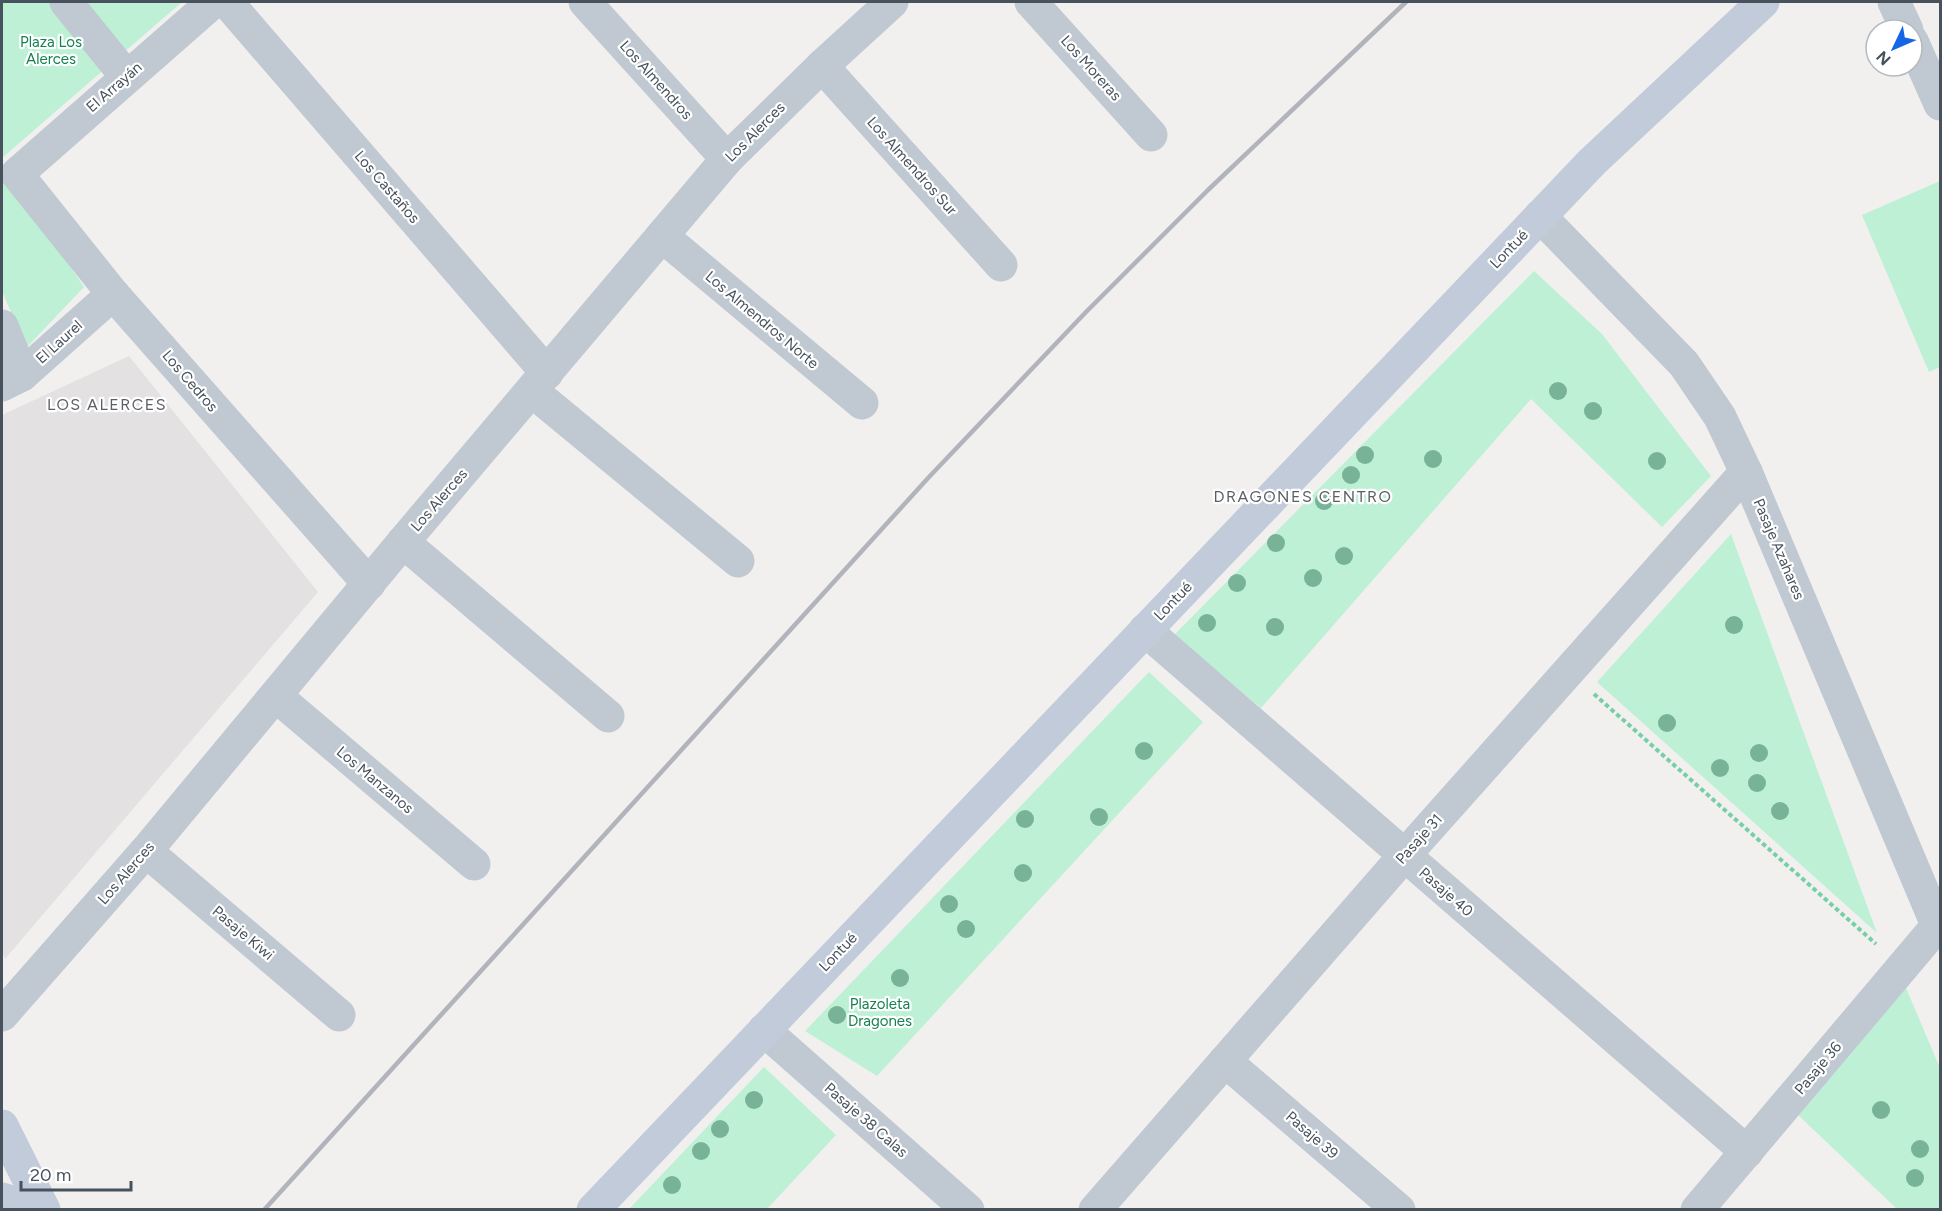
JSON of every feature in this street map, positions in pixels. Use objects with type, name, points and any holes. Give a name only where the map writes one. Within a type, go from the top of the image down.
[{"type":"street","points":[[66,2],[126,76]]},
{"type":"street","name":"El Arrayán","points":[[17,174],[213,2]]},
{"type":"street","name":"Los Castaños","points":[[227,2],[539,382],[738,561]]},
{"type":"street","name":"Los Almendros","points":[[585,2],[727,159]]},
{"type":"street","name":"Los Alerces","points":[[2,1015],[146,851],[403,542],[727,159],[822,66],[892,2]]},
{"type":"street","name":"Los Moreras","points":[[1031,2],[1151,135]]},
{"type":"street","name":"Lontué","points":[[593,1209],[1540,216],[1645,111],[1763,2]]},
{"type":"street","points":[[1894,2],[1901,18]]},
{"type":"street","name":"Los Almendros Sur","points":[[822,66],[1001,265]]},
{"type":"street","points":[[1924,67],[1941,104]]},
{"type":"street","name":"Los Cedros","points":[[17,174],[113,294],[369,584]]},
{"type":"street","name":"Pasaje Azahares","points":[[1540,216],[1684,364],[1720,417],[1746,472],[1939,929]]},
{"type":"street","name":"Los Almendros Norte","points":[[662,236],[862,403]]},
{"type":"street","name":"El Laurel","points":[[12,380],[113,294]]},
{"type":"street","points":[[2,326],[12,380]]},
{"type":"street","name":"Pasaje 31","points":[[1095,1209],[1404,856],[1746,472]]},
{"type":"street","points":[[403,542],[608,716]]},
{"type":"street","name":"Pasaje 40","points":[[1145,630],[1747,1152]]},
{"type":"street","name":"Los Manzanos","points":[[276,696],[474,864]]},
{"type":"street","name":"Pasaje Kiwi","points":[[146,851],[339,1015]]},
{"type":"street","name":"Pasaje 36","points":[[1697,1209],[1902,967],[1939,929]]},
{"type":"street","name":"Pasaje 38 Calas","points":[[764,1030],[968,1209]]},
{"type":"street","name":"Pasaje 39","points":[[1225,1061],[1399,1209]]},
{"type":"street","points":[[2,1126],[44,1209]]},
{"type":"street","points":[[2,1199],[36,1209]]},
{"type":"path","points":[[1569,671],[1902,967]]},
{"type":"shaded area","points":[[129,356],[318,592],[5,959],[2,952],[2,415]]},
{"type":"green space","name":"Plaza Los Alerces","points":[[2,2],[182,2],[2,158]]},
{"type":"green space","points":[[2,166],[84,287],[26,348],[2,291]]},
{"type":"green space","points":[[1940,181],[1940,367],[1929,372],[1862,215]]},
{"type":"green space","points":[[1534,271],[1602,334],[1711,476],[1662,527],[1531,399],[1261,708],[1174,635]]},
{"type":"green space","points":[[1731,534],[1877,933],[1597,682]]},
{"type":"green space","name":"Plazoleta Dragones","points":[[1149,672],[1203,722],[877,1076],[805,1031]]},
{"type":"green space","points":[[1906,988],[1940,1068],[1940,1209],[1897,1209],[1798,1115]]},
{"type":"green space","points":[[764,1067],[836,1135],[767,1209],[629,1209]]},
{"type":"railway","points":[[264,1210],[929,477],[1086,312],[1208,190],[1406,2]]},
{"type":"district","name":"LOS ALERCES","points":[[107,404]]},
{"type":"district","name":"DRAGONES CENTRO","points":[[1303,496]]}]
